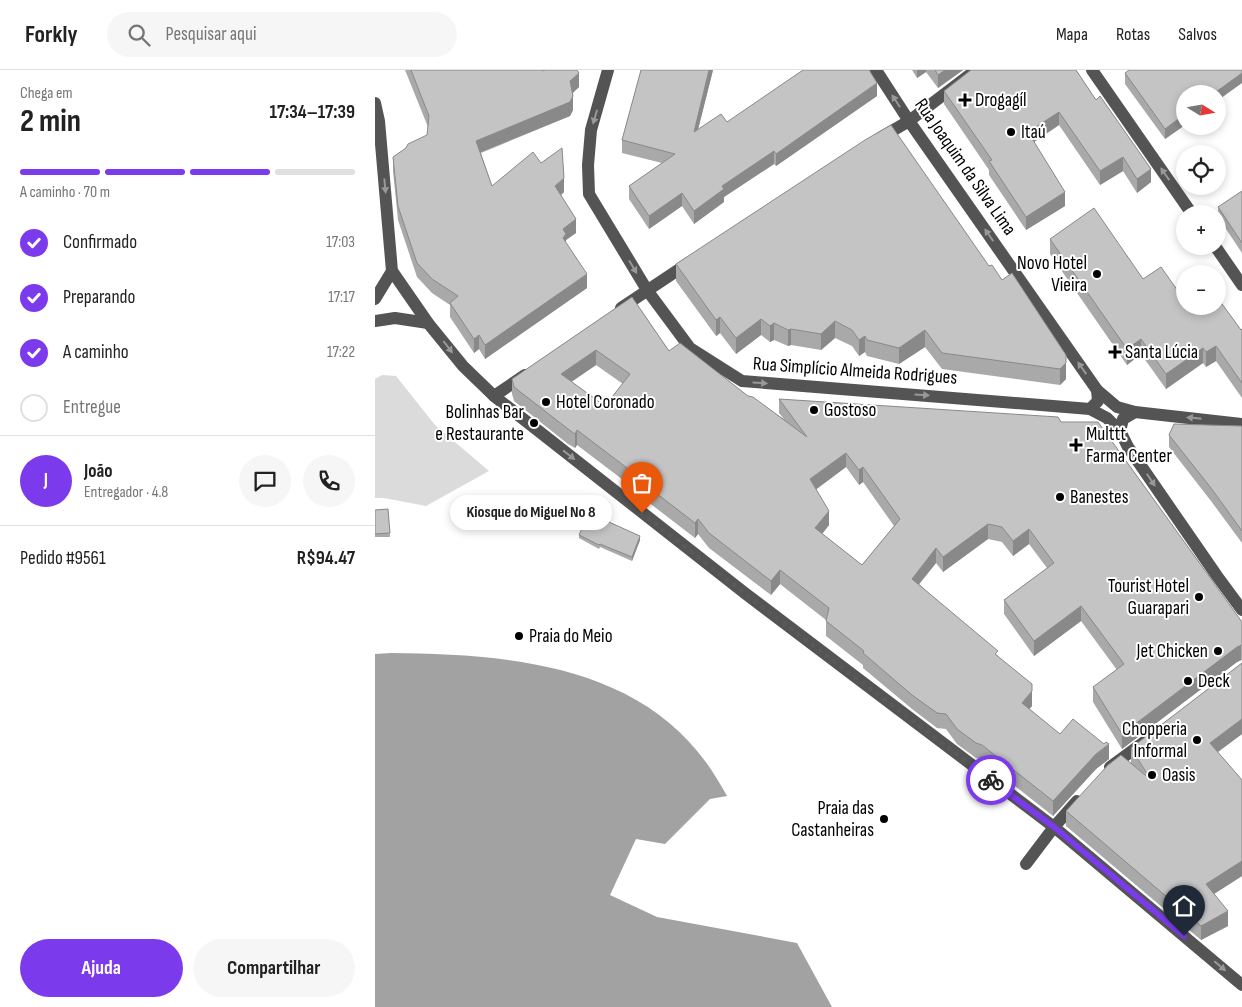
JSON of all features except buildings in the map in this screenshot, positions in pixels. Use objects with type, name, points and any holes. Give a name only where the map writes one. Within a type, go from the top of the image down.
[{"type":"street","name":"Rua Simplício Almeida Rodrigues","points":[[608,70],[591,130],[587,164],[589,194],[647,290],[689,348],[742,381],[1090,408],[1107,418],[1120,431]]},
{"type":"street","name":"Rua Joaquim da Silva Lima","points":[[876,70],[909,121],[1097,390],[1117,407],[1135,412],[1242,424]]},
{"type":"street","points":[[869,145],[909,121],[976,70]]},
{"type":"street","points":[[1093,70],[1186,205]]},
{"type":"street","points":[[375,103],[379,121],[392,271],[428,322],[463,366],[494,396],[745,594],[1054,827],[1242,985]]},
{"type":"street","points":[[1221,255],[1242,285]]},
{"type":"street","points":[[615,313],[696,258]]},
{"type":"street","points":[[375,299],[392,271]]},
{"type":"street","points":[[375,320],[395,318],[428,322]]},
{"type":"street","points":[[494,396],[534,368]]},
{"type":"street","points":[[1090,408],[1098,401],[1097,390]]},
{"type":"street","points":[[1135,412],[1123,418],[1120,431],[1128,447],[1242,610]]},
{"type":"street","points":[[1102,774],[1157,732]]},
{"type":"street","points":[[1026,864],[1054,827],[1084,794]]},
{"type":"shaded area","points":[[382,375],[396,376],[435,425],[489,471],[426,506],[375,498],[375,379]]},
{"type":"shaded area","points":[[375,654],[473,656],[557,669],[597,681],[634,699],[668,722],[702,757],[727,796],[710,799],[665,844],[636,839],[610,895],[657,917],[797,943],[832,1007],[375,1007]]},
{"type":"way so far","points":[[642,513],[745,594],[991,780]]},
{"type":"place","name":"Drogagíl","points":[[965,100]]},
{"type":"place","name":"Itaú","points":[[1011,132]]},
{"type":"place","name":"Novo Hotel Vieira","points":[[1097,274]]},
{"type":"place","name":"Santa Lúcia","points":[[1115,352]]},
{"type":"place","name":"Hotel Coronado","points":[[546,402]]},
{"type":"place","name":"Gostoso","points":[[814,410]]},
{"type":"place","name":"Bolinhas Bar e Restaurante","points":[[534,423]]},
{"type":"place","name":"Multtt Farma Center","points":[[1076,445]]},
{"type":"place","name":"Banestes","points":[[1060,497]]},
{"type":"place","name":"Kiosque do Miguel No 8","points":[[642,513]]},
{"type":"place","name":"Tourist Hotel Guarapari","points":[[1199,597]]},
{"type":"place","name":"Praia do Meio","points":[[519,636]]},
{"type":"place","name":"Jet Chicken","points":[[1218,651]]},
{"type":"place","name":"Deck","points":[[1188,681]]},
{"type":"place","name":"Chopperia Informal","points":[[1197,740]]},
{"type":"place","name":"Oasis","points":[[1152,775]]},
{"type":"place","name":"Praia das Castanheiras","points":[[884,819]]},
{"type":"route","points":[[991,780],[1054,827],[1184,936]]}]
